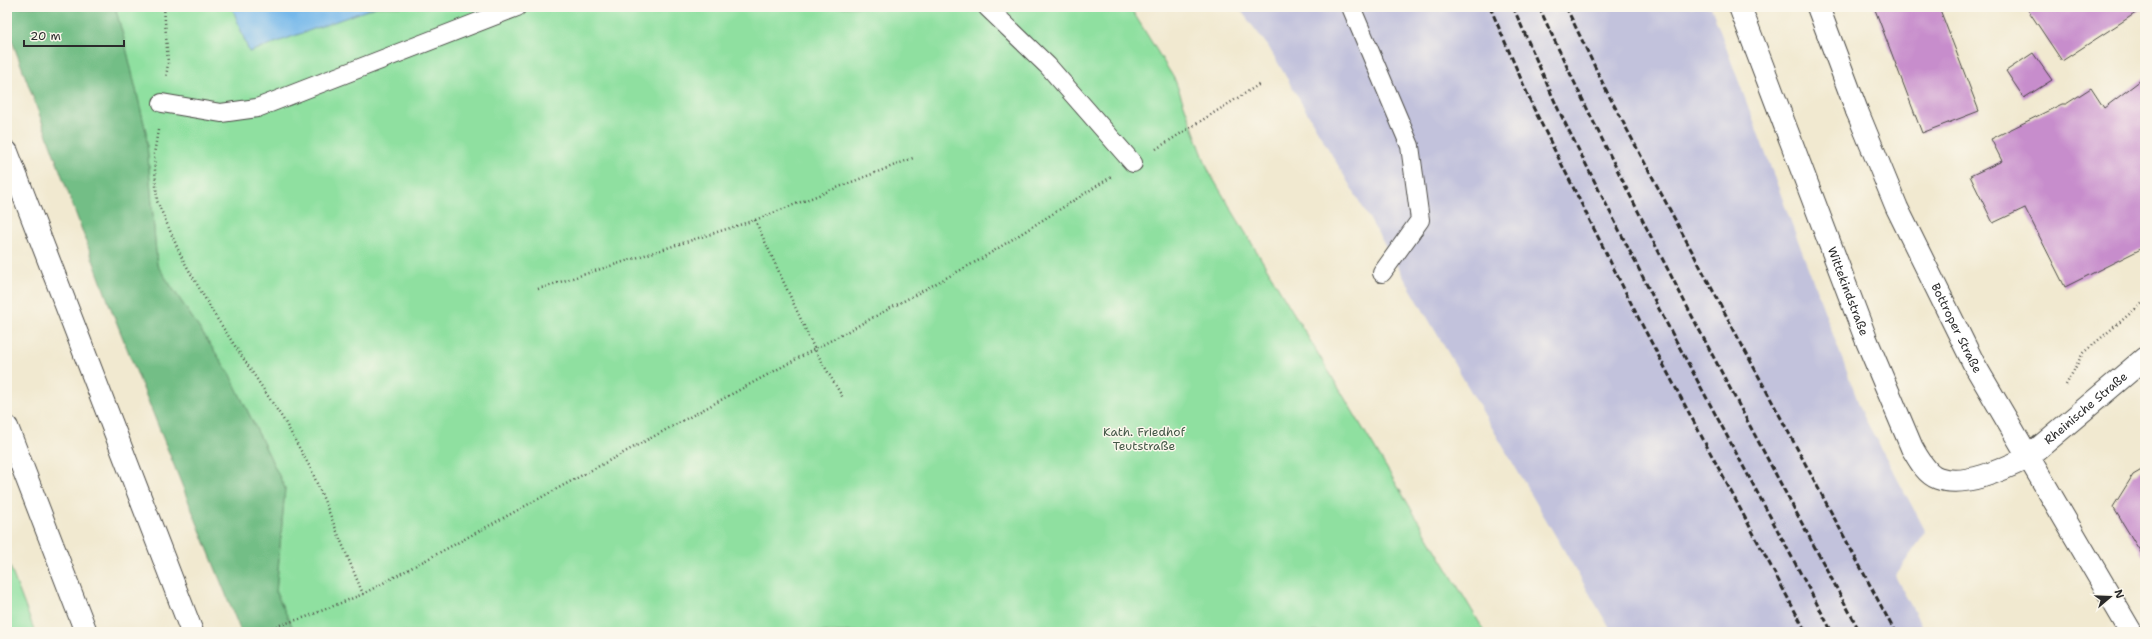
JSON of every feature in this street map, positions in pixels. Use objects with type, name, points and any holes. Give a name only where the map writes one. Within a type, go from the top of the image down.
[{"type":"main road","name":"Wittekindstraße","points":[[1740,7],[1866,339],[1912,448],[1920,462],[1937,478],[1948,480],[1992,475],[2027,458]]},
{"type":"main road","name":"Bottroper Straße","points":[[1818,7],[1857,111],[1897,208],[1935,287],[1974,364],[2027,458],[2131,632]]},
{"type":"main road","points":[[7,152],[192,632]]},
{"type":"main road","name":"Rheinische Straße","points":[[2027,458],[2145,358]]},
{"type":"main road","points":[[7,427],[86,632]]},
{"type":"lane","points":[[162,103],[221,112],[257,108],[517,7]]},
{"type":"lane","points":[[987,7],[1048,66],[1133,163]]},
{"type":"lane","points":[[1351,7],[1410,146],[1420,220],[1382,273]]},
{"type":"path","points":[[164,7],[168,63],[154,154],[157,201],[182,258],[214,314],[285,422],[311,469],[362,594]]},
{"type":"path","points":[[257,632],[306,617],[362,594],[815,350],[981,259],[1260,84]]},
{"type":"path","points":[[538,289],[755,220],[913,158]]},
{"type":"path","points":[[755,220],[815,350],[843,398]]},
{"type":"shaded area","points":[[1238,7],[1711,7],[1863,415],[1926,532],[1895,576],[1925,632],[1612,632],[1268,46]]},
{"type":"green space","points":[[7,7],[115,7],[146,132],[157,265],[229,373],[285,488],[276,593],[295,632],[241,632],[110,306],[7,27]]},
{"type":"green space","name":"Kath. Friedhof Teutstraße","points":[[115,7],[1130,7],[1175,80],[1209,172],[1485,632],[295,632],[276,593],[285,488],[229,373],[157,265],[146,132]]},
{"type":"green space","points":[[7,559],[35,632],[7,632]]},
{"type":"water","points":[[232,7],[376,7],[249,52]]},
{"type":"building","points":[[1874,7],[1939,7],[1979,111],[1922,133]]},
{"type":"building","points":[[2026,7],[2145,7],[2062,61]]},
{"type":"building","points":[[2033,53],[2052,80],[2024,98],[2006,71]]},
{"type":"building","points":[[2145,77],[2145,247],[2065,287],[2025,208],[1993,223],[1970,176],[2002,161],[1991,139],[2062,104],[2066,104],[2091,88],[2104,108]]},
{"type":"building","points":[[2145,468],[2145,555],[2143,556],[2113,507],[2133,475]]},
{"type":"railway","points":[[1490,7],[1533,107],[1640,321],[1806,632]]},
{"type":"railway","points":[[1513,7],[1559,111],[1659,309],[1832,632]]},
{"type":"railway","points":[[1539,7],[1576,87],[1695,322],[1860,632]]},
{"type":"railway","points":[[1566,7],[1607,92],[1895,632]]}]
